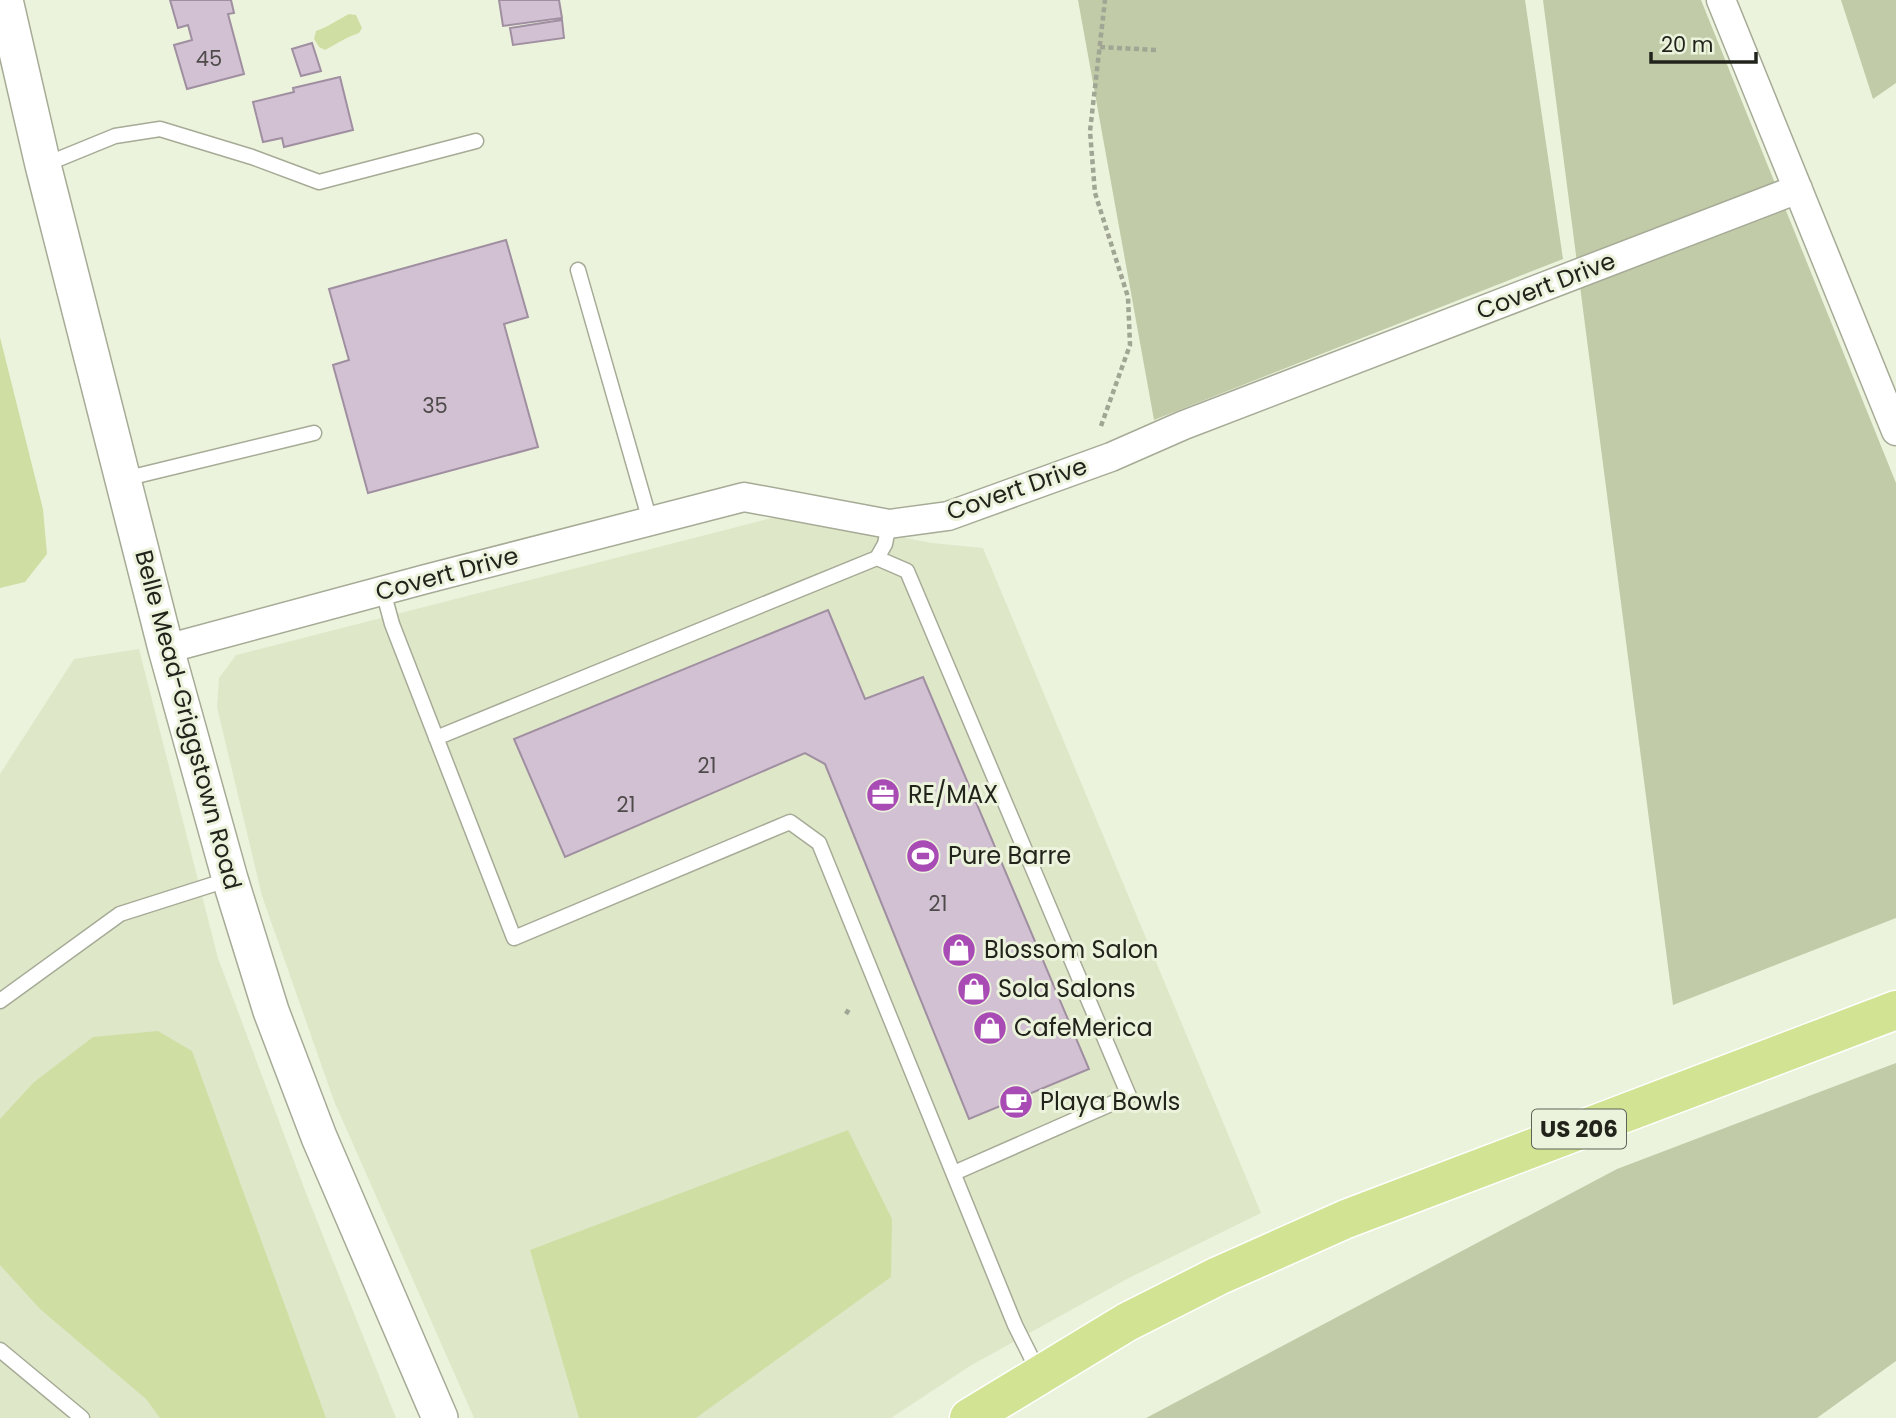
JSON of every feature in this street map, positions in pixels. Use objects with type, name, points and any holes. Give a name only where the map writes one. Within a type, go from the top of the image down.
[{"type":"highway","name":"US 206","points":[[969,1418],[1127,1322],[1207,1282],[1346,1219],[1896,1010]]},
{"type":"street","name":"Belle Mead-Griggstown Road","points":[[5,0],[43,165],[166,649],[230,879],[271,1010],[319,1137],[440,1418]]},
{"type":"street","points":[[1721,0],[1896,431]]},
{"type":"street","name":"Covert Drive","points":[[166,649],[744,497],[889,524],[948,516],[1111,457],[1197,420],[1798,189]]},
{"type":"lane","points":[[43,165],[115,136],[160,129],[252,157],[319,182],[476,141]]},
{"type":"lane","points":[[578,270],[650,521]]},
{"type":"lane","points":[[124,480],[314,433]]},
{"type":"lane","points":[[436,738],[877,558],[885,544],[889,524]]},
{"type":"lane","points":[[877,558],[907,571],[1129,1096],[954,1173]]},
{"type":"lane","points":[[383,591],[392,624],[514,938],[790,822],[819,843],[1014,1325],[1040,1375]]},
{"type":"lane","points":[[0,1002],[120,914],[230,879]]},
{"type":"lane","points":[[0,1350],[82,1418]]},
{"type":"path","points":[[1101,426],[1130,345],[1128,297],[1095,193],[1090,131],[1105,0]]},
{"type":"path","points":[[1100,47],[1156,50]]},
{"type":"shaded area","points":[[1078,0],[1525,0],[1563,259],[1154,420]]},
{"type":"shaded area","points":[[1543,0],[1701,0],[1896,483],[1896,918],[1673,1005]]},
{"type":"shaded area","points":[[1841,0],[1896,0],[1896,83],[1873,99]]},
{"type":"shaded area","points":[[349,14],[356,15],[362,28],[359,33],[325,50],[319,47],[314,39],[316,31]]},
{"type":"shaded area","points":[[0,337],[43,509],[47,554],[25,582],[0,588]]},
{"type":"shaded area","points":[[772,518],[829,523],[932,543],[983,548],[1261,1213],[1127,1279],[970,1366],[891,1418],[474,1418],[334,1101],[262,896],[217,707],[219,678],[236,655]]},
{"type":"shaded area","points":[[139,649],[218,958],[306,1193],[396,1418],[0,1418],[0,774],[74,659]]},
{"type":"shaded area","points":[[158,1031],[192,1051],[326,1418],[160,1418],[146,1399],[40,1309],[0,1265],[0,1119],[33,1083],[93,1037]]},
{"type":"shaded area","points":[[1896,1063],[1896,1361],[1817,1418],[1146,1418],[1617,1169]]},
{"type":"shaded area","points":[[848,1130],[892,1219],[891,1277],[696,1418],[579,1418],[530,1250]]},
{"type":"building","points":[[170,0],[231,0],[234,13],[228,14],[244,74],[187,89],[174,45],[192,40],[188,25],[178,28]]},
{"type":"building","points":[[499,0],[559,0],[562,18],[503,26]]},
{"type":"building","points":[[562,20],[564,38],[513,45],[510,28]]},
{"type":"building","points":[[312,43],[321,71],[301,76],[292,49]]},
{"type":"building","points":[[340,77],[353,130],[284,147],[282,138],[263,142],[253,102],[294,92],[293,88]]},
{"type":"building","points":[[506,240],[528,317],[504,324],[538,447],[368,493],[333,365],[349,360],[329,289]]},
{"type":"building","points":[[828,610],[865,699],[923,677],[1089,1069],[969,1119],[825,764],[805,753],[565,857],[514,739]]},
{"type":"place","name":"RE/MAX","points":[[883,795]]},
{"type":"place","name":"Pure Barre","points":[[923,856]]},
{"type":"place","name":"Blossom Salon","points":[[959,950]]},
{"type":"place","name":"Sola Salons","points":[[974,989]]},
{"type":"place","name":"CafeMerica","points":[[990,1028]]},
{"type":"place","name":"Playa Bowls","points":[[1016,1102]]}]
